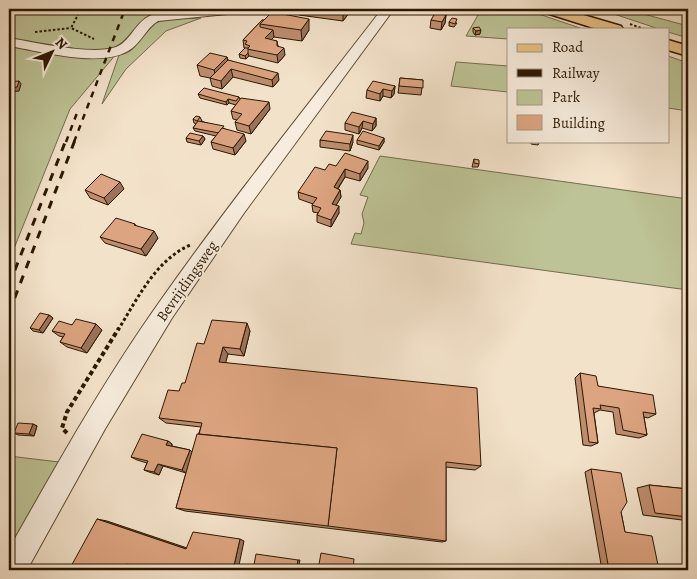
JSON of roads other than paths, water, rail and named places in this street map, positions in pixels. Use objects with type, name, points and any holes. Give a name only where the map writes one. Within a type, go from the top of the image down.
[{"type":"main road","points":[[548,9],[612,28]]},
{"type":"main road","points":[[568,9],[619,28]]},
{"type":"main road","points":[[670,46],[688,51]]},
{"type":"street","points":[[9,42],[89,53],[122,49],[131,42],[145,22],[155,18],[237,9]]},
{"type":"street","name":"Bevrijdingsweg","points":[[12,570],[82,447],[145,342],[208,250],[388,9]]},
{"type":"railway","points":[[74,142],[125,9]]},
{"type":"railway","points":[[66,142],[77,113]]},
{"type":"railway","points":[[9,285],[66,140]]},
{"type":"railway","points":[[9,313],[75,140]]}]
